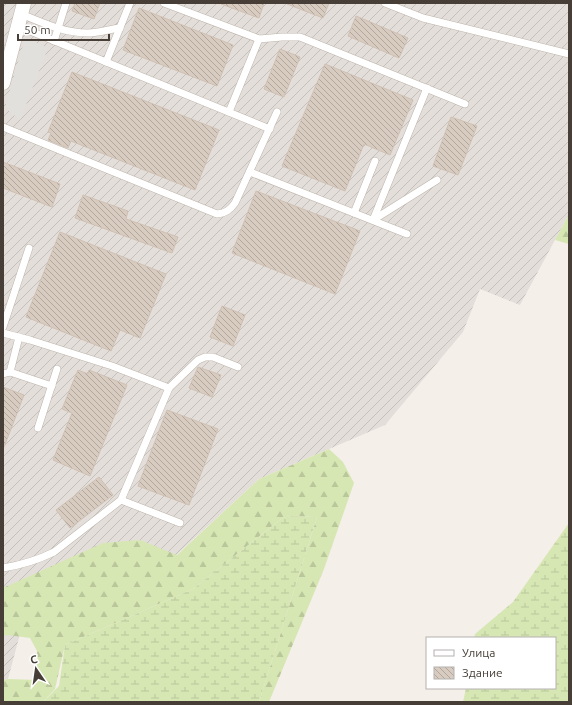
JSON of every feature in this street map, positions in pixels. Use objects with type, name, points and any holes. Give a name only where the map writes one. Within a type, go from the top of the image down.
[{"type":"street","points":[[3,83],[21,14]]},
{"type":"lane","points":[[54,41],[66,3]]},
{"type":"lane","points":[[106,62],[130,3]]},
{"type":"lane","points":[[164,3],[259,39],[300,37],[465,104]]},
{"type":"lane","points":[[385,3],[423,18],[569,54]]},
{"type":"lane","points":[[21,14],[58,28],[75,32],[89,33],[120,28]]},
{"type":"lane","points":[[21,14],[54,41],[270,129]]},
{"type":"lane","points":[[229,112],[259,39]]},
{"type":"lane","points":[[373,220],[427,88]]},
{"type":"lane","points":[[3,127],[217,214],[224,213],[231,209],[235,203],[277,112]]},
{"type":"lane","points":[[354,213],[374,161]]},
{"type":"lane","points":[[250,172],[407,234]]},
{"type":"lane","points":[[373,220],[437,180]]},
{"type":"lane","points":[[3,327],[29,248]]},
{"type":"lane","points":[[3,334],[30,340],[112,366],[169,388]]},
{"type":"lane","points":[[19,337],[6,373],[52,386]]},
{"type":"lane","points":[[3,568],[29,562],[54,552],[121,500],[169,388],[198,360],[205,357],[213,357],[238,367]]},
{"type":"lane","points":[[38,428],[57,369]]},
{"type":"lane","points":[[121,500],[180,523]]},
{"type":"shaded area","points":[[3,3],[569,3],[569,214],[520,305],[480,289],[463,332],[385,425],[259,479],[160,570],[36,574],[8,679],[3,680]]},
{"type":"shaded area","points":[[25,38],[48,48],[20,120],[9,111],[6,104]]},
{"type":"green space","points":[[569,214],[569,244],[555,240]]},
{"type":"green space","points":[[329,449],[343,462],[354,483],[324,569],[269,702],[259,702],[317,517],[285,516],[193,589],[65,645],[55,689],[43,702],[3,702],[3,680],[37,680],[37,651],[30,638],[8,635],[3,636],[3,588],[103,543],[140,540],[177,555],[259,479]]},
{"type":"green space","points":[[285,516],[317,517],[259,702],[43,702],[59,686],[65,645],[193,589]]},
{"type":"green space","points":[[569,523],[569,702],[463,702],[466,689],[556,689],[556,637],[474,637],[475,634],[513,602]]},
{"type":"building","points":[[75,3],[100,3],[94,19],[72,11]]},
{"type":"building","points":[[221,3],[264,3],[259,18]]},
{"type":"building","points":[[287,3],[329,3],[323,18]]},
{"type":"building","points":[[139,8],[233,45],[217,86],[123,50]]},
{"type":"building","points":[[356,16],[408,38],[399,58],[348,36]]},
{"type":"building","points":[[280,49],[300,57],[284,97],[264,89]]},
{"type":"building","points":[[325,64],[413,100],[390,155],[364,144],[345,191],[282,166]]},
{"type":"building","points":[[72,72],[219,130],[195,190],[71,141],[68,148],[48,140],[51,133],[48,132]]},
{"type":"building","points":[[451,117],[477,126],[458,175],[433,166]]},
{"type":"building","points":[[3,162],[60,184],[52,207],[3,188]]},
{"type":"building","points":[[256,191],[360,231],[335,294],[232,253]]},
{"type":"building","points":[[83,195],[128,211],[126,219],[178,237],[172,253],[75,218]]},
{"type":"building","points":[[60,232],[166,274],[140,338],[120,330],[111,351],[26,317]]},
{"type":"building","points":[[222,306],[245,315],[233,346],[210,337]]},
{"type":"building","points":[[198,367],[221,375],[212,397],[189,388]]},
{"type":"building","points":[[78,370],[88,374],[89,370],[127,385],[90,476],[53,460],[72,413],[62,409]]},
{"type":"building","points":[[3,387],[24,395],[4,447],[3,447]]},
{"type":"building","points":[[167,410],[218,429],[189,505],[138,486]]},
{"type":"building","points":[[99,477],[113,495],[70,528],[56,510]]}]
